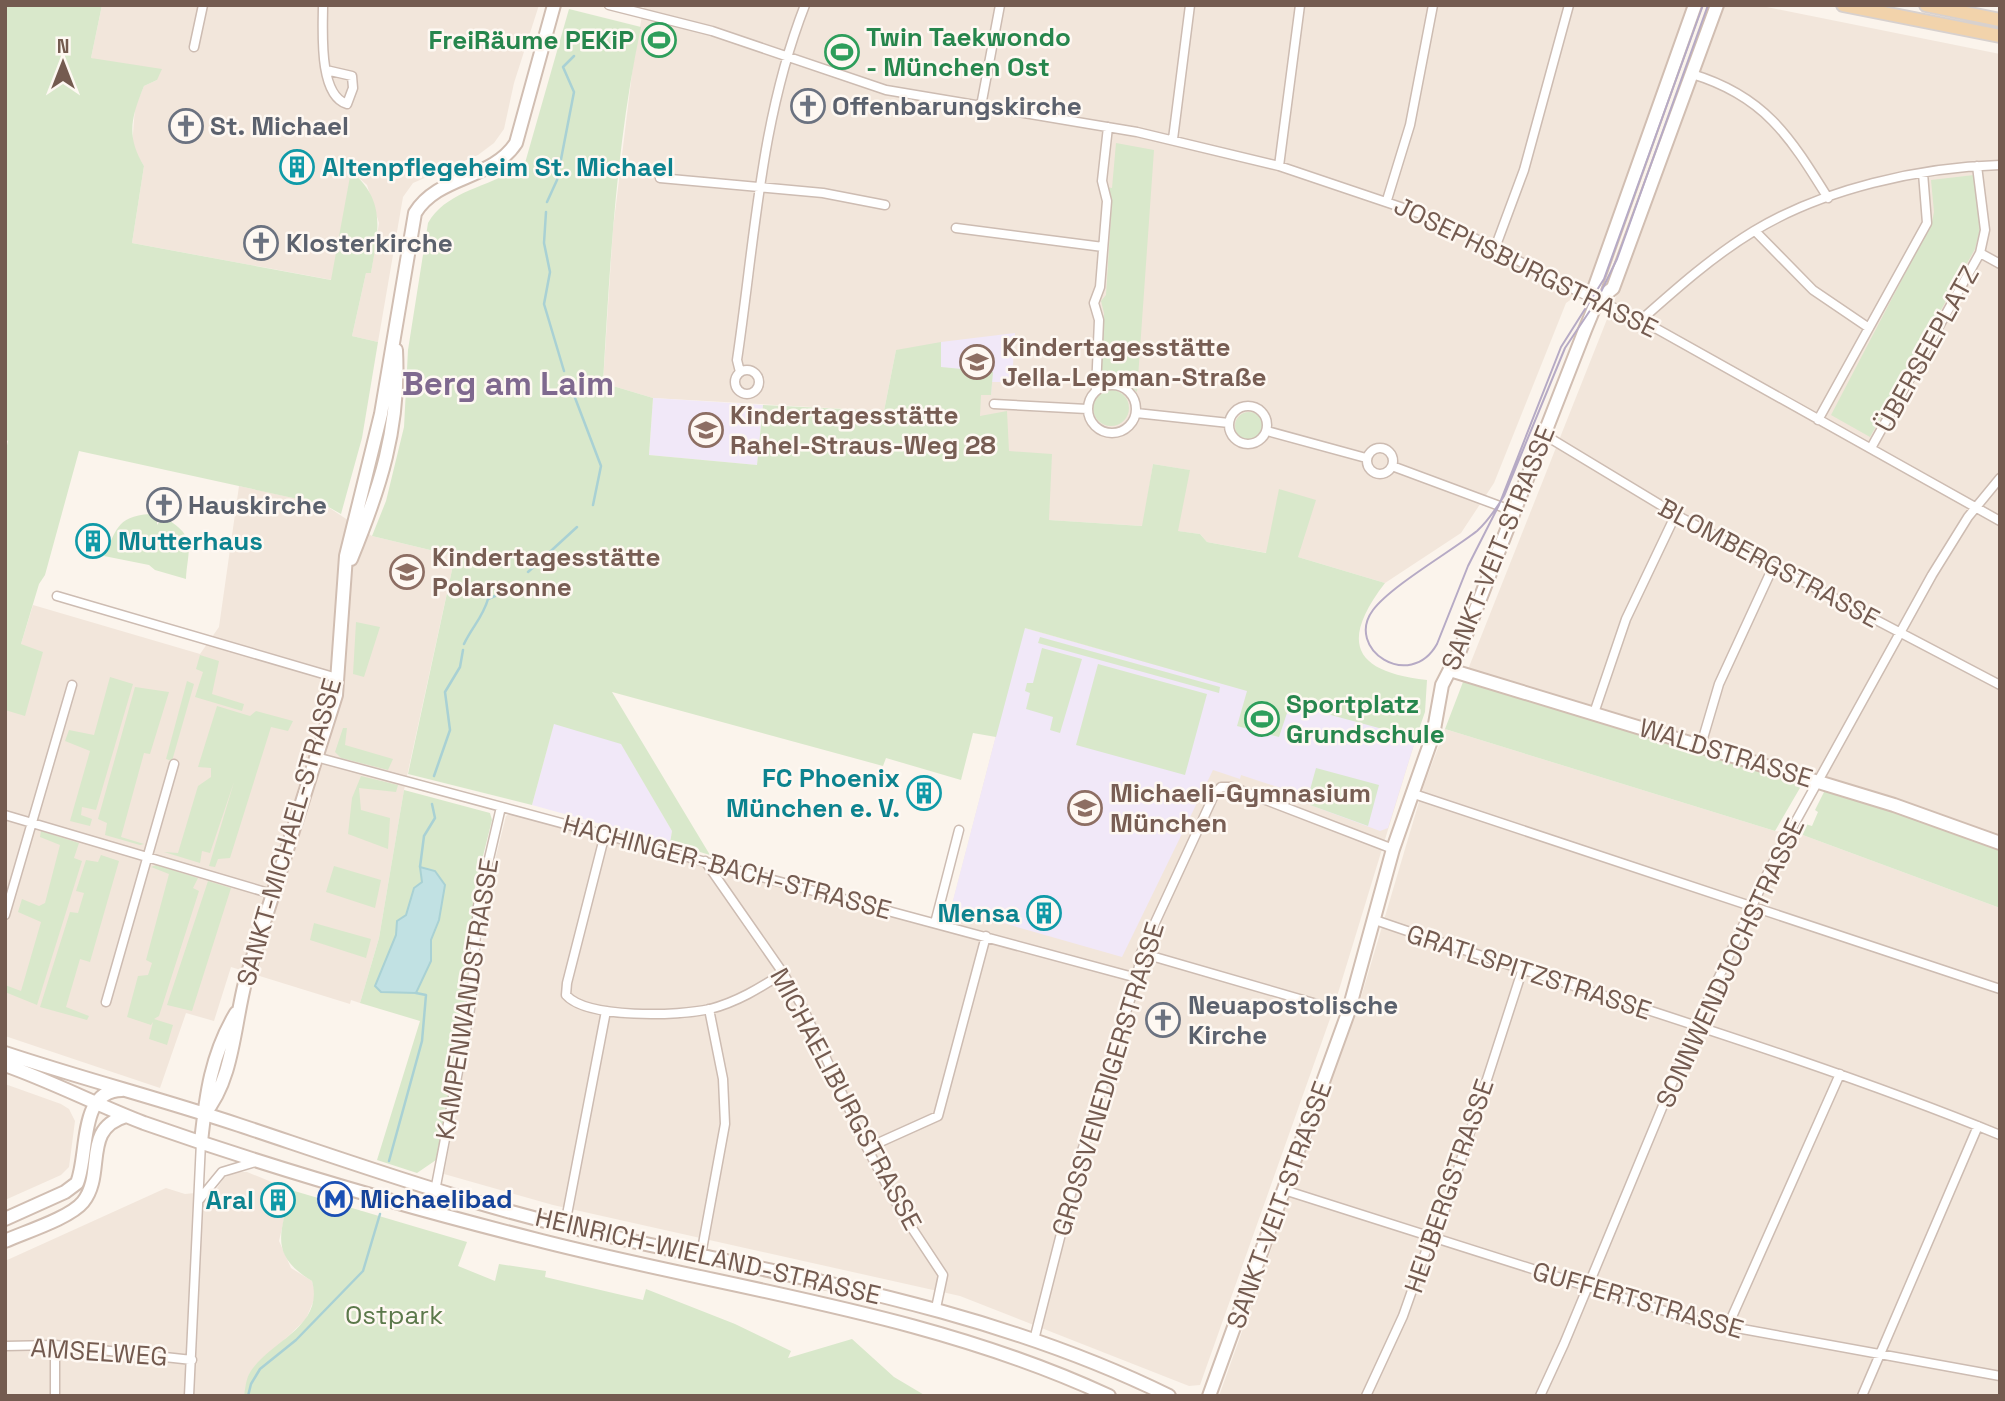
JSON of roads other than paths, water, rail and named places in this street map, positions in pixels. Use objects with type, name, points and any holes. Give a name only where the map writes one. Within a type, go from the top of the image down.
[{"type":"main road","points":[[1843,5],[2000,36]]},
{"type":"main road","points":[[1926,5],[2000,20]]},
{"type":"street","points":[[194,47],[203,5]]},
{"type":"street","points":[[323,5],[326,70]]},
{"type":"street","name":"SANKT-MICHAEL-STRASSE","points":[[201,1142],[204,1114],[216,1097],[236,1030],[237,1010],[336,695],[350,531],[381,414],[415,213],[431,194],[494,164],[511,151],[516,143],[554,5]]},
{"type":"street","name":"JOSEPHSBURGSTRASSE","points":[[609,5],[712,31],[886,90],[1173,139],[1279,166],[1387,200],[1439,220],[1597,301],[1641,320],[2000,521]]},
{"type":"street","points":[[740,372],[737,363],[771,111],[785,56],[806,5]]},
{"type":"street","points":[[981,106],[1000,5]]},
{"type":"street","points":[[1173,139],[1190,5]]},
{"type":"street","points":[[1279,166],[1300,5]]},
{"type":"street","points":[[1387,200],[1410,125],[1433,5]]},
{"type":"street","points":[[1495,248],[1524,170],[1569,5]]},
{"type":"street","name":"SANKT-VEIT-STRASSE","points":[[1597,301],[1594,289],[1695,5]]},
{"type":"street","name":"SANKT-VEIT-STRASSE","points":[[1209,1396],[1348,1013],[1394,849],[1437,722],[1442,685],[1597,301],[1613,288],[1717,5]]},
{"type":"street","points":[[1692,74],[1755,103],[1781,128],[1804,156],[1828,198]]},
{"type":"street","points":[[1096,390],[1111,384],[1127,389],[1133,396],[1136,413],[1128,427],[1108,433],[1092,422],[1087,409],[1096,390],[1099,320],[1094,303],[1100,288],[1107,201],[1102,181],[1108,127]]},
{"type":"street","points":[[1641,320],[1722,252],[1755,231],[1828,198],[1923,173],[2000,165]]},
{"type":"street","name":"ÜBERSEEPLATZ","points":[[1871,449],[1980,253],[1985,230],[1977,166]]},
{"type":"street","points":[[1818,419],[1927,223],[1923,173]]},
{"type":"street","points":[[660,178],[823,193],[884,205]]},
{"type":"street","points":[[956,228],[1102,247]]},
{"type":"street","points":[[1755,231],[1813,289],[1869,328]]},
{"type":"street","points":[[1980,253],[2000,264]]},
{"type":"street","points":[[994,404],[1087,409]]},
{"type":"street","points":[[1229,423],[1240,408],[1252,406],[1263,412],[1267,430]]},
{"type":"street","points":[[1136,413],[1229,423]]},
{"type":"street","points":[[1229,423],[1236,440],[1248,444],[1259,440],[1267,430]]},
{"type":"street","points":[[1267,430],[1366,458]]},
{"type":"street","name":"BLOMBERGSTRASSE","points":[[1543,434],[1676,514],[2000,685]]},
{"type":"street","points":[[1383,448],[1390,453],[1392,466],[1383,474],[1375,474],[1367,466],[1366,458],[1371,451],[1383,448]]},
{"type":"street","points":[[1392,466],[1513,511]]},
{"type":"street","name":"SONNWENDJOCHSTRASSE","points":[[1544,1394],[1696,1026],[1752,906],[1931,575],[1976,508],[2000,478]]},
{"type":"street","points":[[1594,713],[1621,631],[1676,514]]},
{"type":"street","points":[[1701,745],[1719,684],[1773,567]]},
{"type":"street","points":[[57,596],[337,678]]},
{"type":"street","name":"WALDSTRASSE","points":[[1450,670],[1701,745],[2000,843]]},
{"type":"street","points":[[5,915],[72,685]]},
{"type":"street","name":"HACHINGER-BACH-STRASSE","points":[[316,757],[1137,978]]},
{"type":"street","points":[[106,1002],[174,764]]},
{"type":"street","name":"GROSSVENEDIGERSTRASSE","points":[[1034,1340],[1082,1151],[1137,978],[1141,953],[1148,933],[1221,787],[1232,787],[1394,849]]},
{"type":"street","points":[[1413,794],[2000,989]]},
{"type":"street","name":"KAMPENWANDSTRASSE","points":[[435,1191],[471,1004],[478,906],[501,807]]},
{"type":"street","points":[[5,815],[272,894]]},
{"type":"street","points":[[935,923],[959,830]]},
{"type":"street","points":[[605,834],[566,983],[566,995],[572,1002],[606,1010],[651,1014],[709,1009],[749,995],[783,973]]},
{"type":"street","name":"MICHAELIBURGSTRASSE","points":[[705,861],[783,973],[806,1012],[867,1148],[900,1210],[943,1275],[936,1308]]},
{"type":"street","name":"GRATLSPITZSTRASSE","points":[[1375,920],[1522,971],[1840,1074],[2000,1135]]},
{"type":"street","points":[[867,1148],[938,1116],[986,936]]},
{"type":"street","points":[[1141,953],[1348,1013]]},
{"type":"street","name":"HEUBERGSTRASSE","points":[[1366,1396],[1403,1316],[1437,1231],[1522,971]]},
{"type":"street","points":[[701,1255],[724,1124],[723,1079],[709,1009]]},
{"type":"street","points":[[565,1225],[606,1010]]},
{"type":"street","name":"HEINRICH-WIELAND-STRASSE","points":[[5,1054],[204,1114],[435,1191],[565,1225],[936,1308],[1034,1340],[1169,1396]]},
{"type":"street","name":"HEINRICH-WIELAND-STRASSE","points":[[5,1065],[38,1077],[94,1104],[261,1161],[543,1242],[905,1322],[1027,1360],[1109,1396]]},
{"type":"street","points":[[1727,1328],[1840,1074]]},
{"type":"street","points":[[5,1219],[65,1192],[77,1183],[94,1104],[112,1090],[126,1090]]},
{"type":"street","points":[[5,1241],[80,1205],[89,1190],[101,1134],[114,1119],[123,1114],[114,1107],[114,1096],[126,1090]]},
{"type":"street","points":[[1862,1396],[1978,1126]]},
{"type":"street","points":[[189,1396],[201,1142]]},
{"type":"street","points":[[197,1203],[210,1183],[222,1172],[261,1161]]},
{"type":"street","name":"GUFFERTSTRASSE","points":[[1284,1191],[1586,1288],[1727,1328],[1883,1352],[2000,1376]]},
{"type":"street","points":[[55,1345],[55,1396]]},
{"type":"street","name":"AMSELWEG","points":[[5,1346],[55,1345],[192,1360]]},
{"type":"water","points":[[420,867],[435,871],[445,885],[439,920],[431,940],[431,961],[416,993],[381,992],[375,986],[396,935],[397,921],[406,915],[414,888],[422,882]]},
{"type":"waterway","points":[[547,202],[557,180],[574,92],[563,67],[574,56]]},
{"type":"waterway","points":[[546,212],[544,243],[550,272],[544,304],[564,371]]},
{"type":"waterway","points":[[569,382],[601,466],[593,505]]},
{"type":"waterway","points":[[528,572],[577,527]]},
{"type":"waterway","points":[[464,644],[488,599],[516,587]]},
{"type":"waterway","points":[[434,776],[450,730],[445,692],[460,667],[463,650]]},
{"type":"waterway","points":[[420,867],[424,836],[435,818],[432,804]]},
{"type":"waterway","points":[[389,1161],[422,1041],[426,995],[416,993]]},
{"type":"waterway","points":[[248,1396],[251,1384],[260,1369],[296,1340],[363,1271],[380,1214]]},
{"type":"tram line","points":[[1703,5],[1604,279],[1561,347],[1499,505],[1468,566],[1437,644],[1425,658],[1412,664],[1397,665],[1384,660],[1373,651],[1367,639],[1366,625],[1373,610],[1407,580],[1477,531],[1492,515],[1498,506],[1501,501],[1504,496],[1565,348],[1597,300],[1617,259],[1708,5]]},
{"type":"place","name":"FreiRäume PEKiP","points":[[659,40]]},
{"type":"place","name":"Twin Taekwondo - München Ost","points":[[842,52]]},
{"type":"place","name":"Offenbarungskirche","points":[[808,106]]},
{"type":"place","name":"St. Michael","points":[[186,126]]},
{"type":"place","name":"Altenpflegeheim St. Michael","points":[[297,167]]},
{"type":"place","name":"Klosterkirche","points":[[261,243]]},
{"type":"place","name":"Kindertagesstätte Jella-Lepman-Straße","points":[[977,362]]},
{"type":"place","name":"Kindertagesstätte Rahel-Straus-Weg 28","points":[[706,430]]},
{"type":"place","name":"Hauskirche","points":[[164,505]]},
{"type":"place","name":"Mutterhaus","points":[[93,541]]},
{"type":"place","name":"Kindertagesstätte Polarsonne","points":[[407,572]]},
{"type":"place","name":"Sportplatz Grundschule","points":[[1262,719]]},
{"type":"place","name":"FC Phoenix München e. V.","points":[[924,793]]},
{"type":"place","name":"Michaeli-Gymnasium München","points":[[1085,808]]},
{"type":"place","name":"Mensa","points":[[1044,913]]},
{"type":"place","name":"Neuapostolische Kirche","points":[[1163,1020]]},
{"type":"place","name":"Michaelibad","points":[[335,1199]]},
{"type":"place","name":"Aral","points":[[278,1200]]},
{"type":"district","name":"Berg am Laim","points":[[508,383]]},
{"type":"park label","name":"Ostpark","points":[[394,1315]]}]
